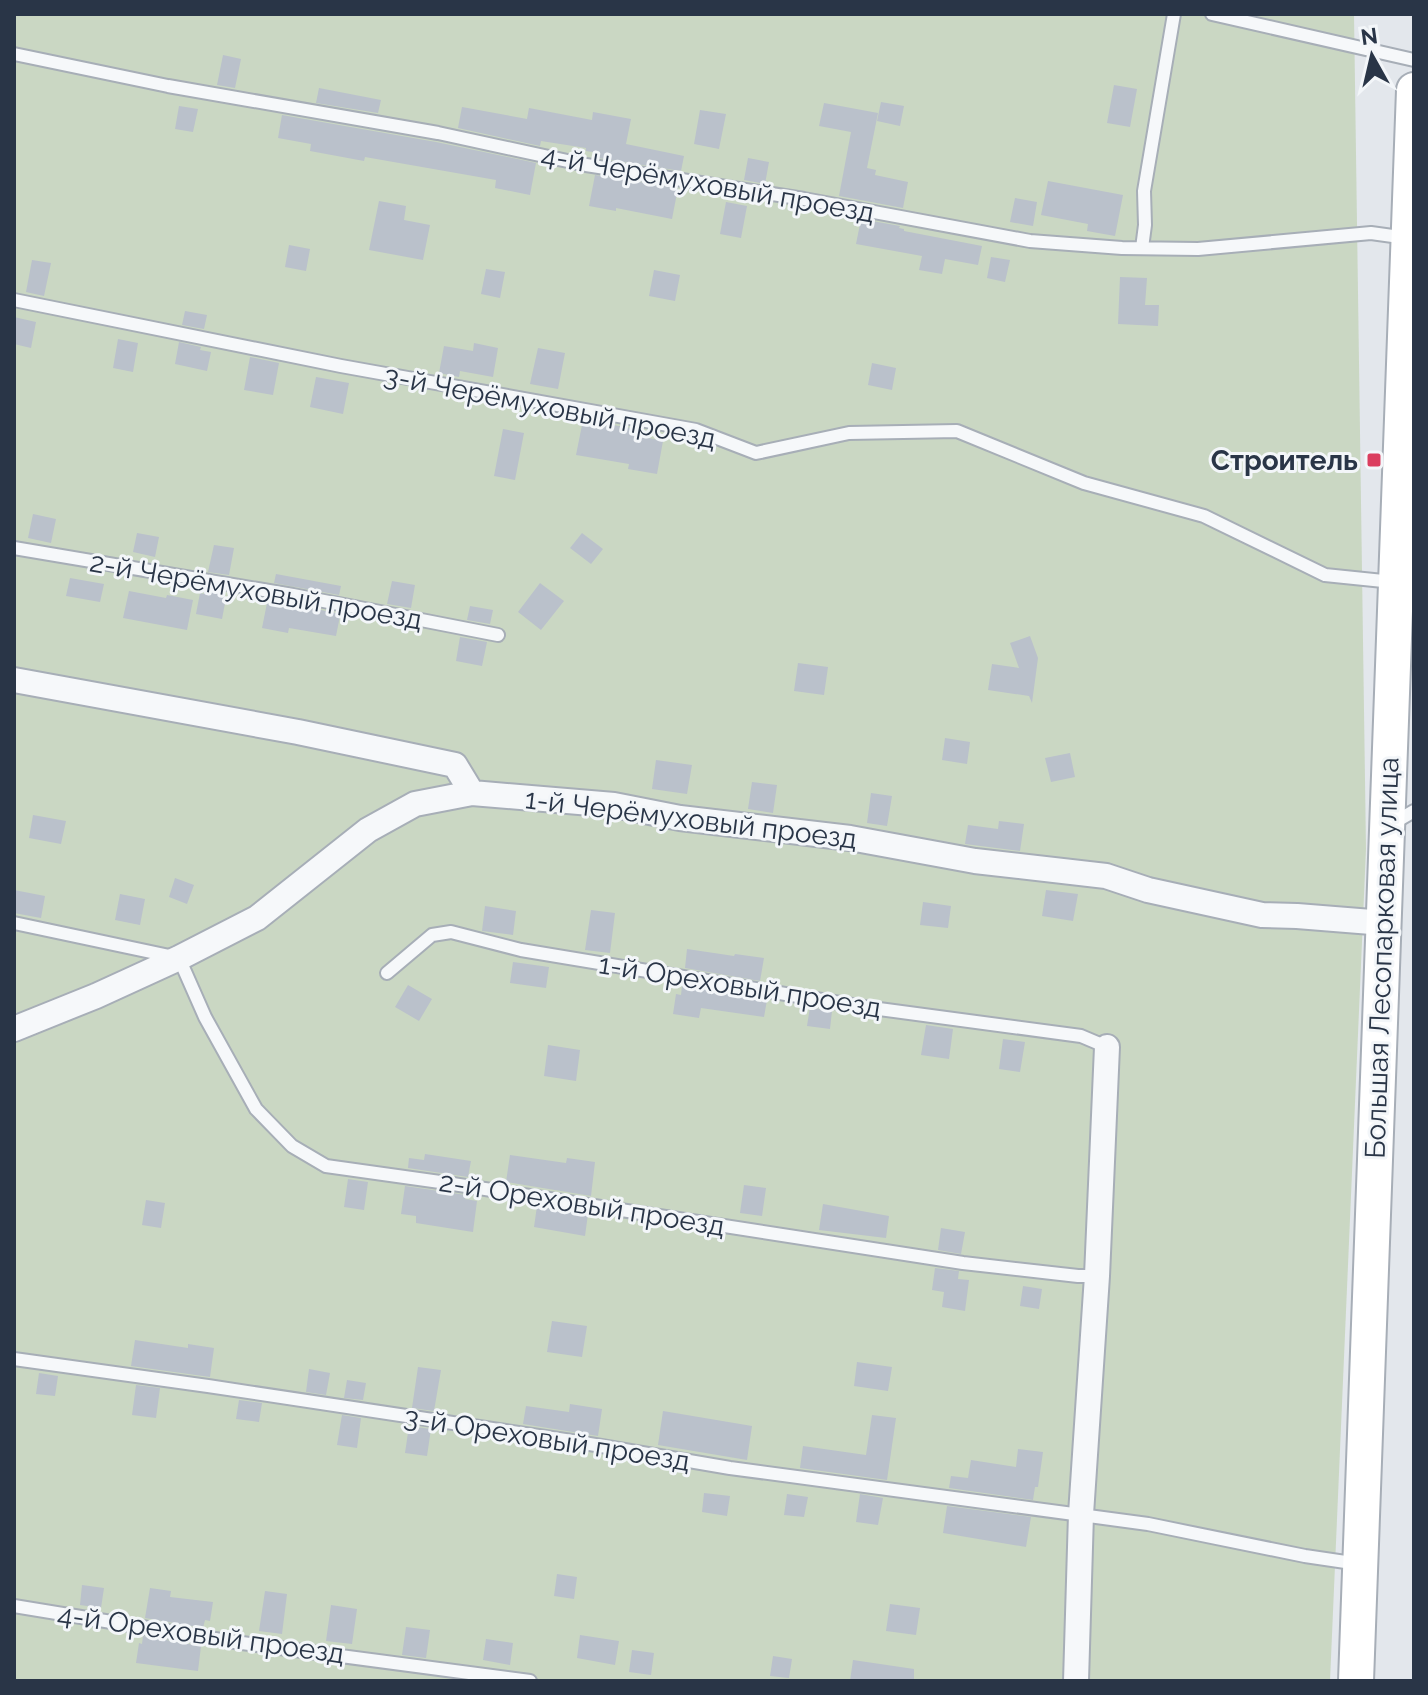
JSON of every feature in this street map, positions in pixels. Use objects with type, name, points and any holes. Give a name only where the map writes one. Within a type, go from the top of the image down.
[{"type":"main road","name":"Большая Лесопарковая улица","points":[[1356,1681],[1384,923],[1401,819],[1396,583],[1411,238],[1414,90]]},
{"type":"street","points":[[14,680],[298,732],[455,765],[472,793]]},
{"type":"street","name":"1-й Черёмуховый проезд","points":[[14,1029],[96,996],[257,918],[368,830],[415,804],[472,793],[614,805],[680,818],[850,838],[975,861],[1106,876],[1148,890],[1262,915],[1384,923]]},
{"type":"street","points":[[1076,1681],[1081,1514],[1097,1276],[1107,1047]]},
{"type":"lane","points":[[1142,248],[1144,191],[1174,14]]},
{"type":"lane","points":[[1212,14],[1414,60]]},
{"type":"lane","name":"4-й Черёмуховый проезд","points":[[14,54],[168,86],[438,133],[586,165],[804,199],[1030,241],[1198,249],[1371,233],[1411,238]]},
{"type":"lane","name":"3-й Черёмуховый проезд","points":[[14,300],[341,366],[696,430],[756,453],[849,433],[957,431],[1084,483],[1204,516],[1325,575],[1396,583]]},
{"type":"lane","name":"2-й Черёмуховый проезд","points":[[14,548],[293,595],[498,635]]},
{"type":"lane","points":[[14,923],[179,958]]},
{"type":"lane","name":"1-й Ореховый проезд","points":[[387,973],[432,935],[451,932],[521,950],[864,1007],[1081,1036],[1107,1047]]},
{"type":"lane","name":"2-й Ореховый проезд","points":[[179,958],[205,1017],[256,1109],[292,1146],[326,1166],[963,1263],[1097,1276]]},
{"type":"lane","name":"3-й Ореховый проезд","points":[[14,1359],[514,1432],[730,1468],[1148,1524],[1360,1564]]},
{"type":"lane","name":"4-й Ореховый проезд","points":[[14,1606],[227,1641],[530,1681]]},
{"type":"green space","points":[[14,14],[1354,14],[1366,849],[1330,1681],[14,1681]]},
{"type":"building","points":[[223,55],[241,59],[235,88],[217,85]]},
{"type":"building","points":[[1114,85],[1137,89],[1130,127],[1107,123]]},
{"type":"building","points":[[319,88],[381,100],[378,113],[316,103]]},
{"type":"building","points":[[881,102],[904,106],[900,126],[877,121]]},
{"type":"building","points":[[824,103],[878,113],[867,168],[876,170],[875,175],[908,182],[903,208],[839,196],[851,132],[819,126]]},
{"type":"building","points":[[179,106],[198,109],[193,132],[175,129]]},
{"type":"building","points":[[462,107],[527,119],[529,108],[592,120],[593,112],[631,119],[626,144],[684,156],[681,171],[598,158],[599,153],[586,151],[586,148],[541,141],[540,146],[458,128]]},
{"type":"building","points":[[700,110],[726,114],[719,149],[694,144]]},
{"type":"building","points":[[282,115],[536,163],[530,195],[495,188],[496,180],[365,157],[364,161],[310,151],[311,144],[278,138]]},
{"type":"building","points":[[748,158],[769,162],[765,184],[744,180]]},
{"type":"building","points":[[595,175],[678,188],[672,219],[589,206]]},
{"type":"building","points":[[1048,181],[1123,195],[1115,236],[1087,231],[1088,224],[1041,215]]},
{"type":"building","points":[[1015,198],[1037,202],[1033,226],[1010,222]]},
{"type":"building","points":[[379,201],[406,206],[404,220],[430,225],[423,260],[369,250]]},
{"type":"building","points":[[726,202],[747,206],[741,238],[720,234]]},
{"type":"building","points":[[861,219],[982,246],[978,265],[945,259],[942,274],[919,270],[922,256],[856,244]]},
{"type":"building","points":[[289,245],[310,249],[306,271],[285,267]]},
{"type":"building","points":[[991,257],[1010,260],[1005,282],[987,278]]},
{"type":"building","points":[[32,260],[51,263],[44,296],[26,292]]},
{"type":"building","points":[[486,269],[505,272],[500,298],[481,294]]},
{"type":"building","points":[[654,270],[680,275],[675,301],[649,296]]},
{"type":"building","points":[[1120,277],[1147,278],[1145,305],[1159,305],[1158,326],[1118,324]]},
{"type":"building","points":[[185,311],[207,315],[204,329],[182,325]]},
{"type":"building","points":[[14,317],[36,322],[31,348],[14,344]]},
{"type":"building","points":[[118,339],[138,343],[133,372],[113,368]]},
{"type":"building","points":[[179,342],[211,352],[207,371],[175,364]]},
{"type":"building","points":[[474,343],[498,348],[493,377],[460,371],[459,377],[439,373],[444,346],[473,351]]},
{"type":"building","points":[[538,348],[565,353],[558,389],[530,384]]},
{"type":"building","points":[[250,357],[279,363],[273,395],[244,390]]},
{"type":"building","points":[[872,363],[896,368],[892,390],[868,385]]},
{"type":"building","points":[[316,377],[349,383],[343,414],[310,407]]},
{"type":"building","points":[[583,420],[631,428],[630,434],[663,441],[657,474],[628,469],[629,464],[576,455]]},
{"type":"building","points":[[503,429],[524,433],[515,480],[494,476]]},
{"type":"building","points":[[33,514],[56,519],[51,543],[28,538]]},
{"type":"building","points":[[137,533],[159,537],[155,557],[133,552]]},
{"type":"building","points":[[582,533],[603,549],[591,564],[570,548]]},
{"type":"building","points":[[214,545],[234,548],[229,575],[208,572]]},
{"type":"building","points":[[276,574],[341,586],[339,595],[274,583]]},
{"type":"building","points":[[70,578],[104,584],[100,602],[66,596]]},
{"type":"building","points":[[392,581],[415,585],[411,608],[387,604]]},
{"type":"building","points":[[540,583],[564,601],[541,630],[518,612]]},
{"type":"building","points":[[205,589],[225,593],[222,619],[196,614],[200,593],[204,594]]},
{"type":"building","points":[[129,591],[193,600],[187,630],[123,618]]},
{"type":"building","points":[[271,600],[336,613],[340,616],[336,636],[289,628],[288,633],[262,628],[267,603],[270,604]]},
{"type":"building","points":[[470,606],[493,610],[490,624],[467,620]]},
{"type":"building","points":[[1030,636],[1038,658],[1032,703],[1029,696],[988,690],[992,664],[1019,668],[1010,643]]},
{"type":"building","points":[[460,637],[487,642],[482,666],[456,661]]},
{"type":"building","points":[[798,663],[828,667],[824,695],[794,691]]},
{"type":"building","points":[[945,738],[970,742],[967,764],[942,760]]},
{"type":"building","points":[[1070,753],[1075,777],[1051,782],[1045,758]]},
{"type":"building","points":[[656,760],[692,765],[687,794],[652,789]]},
{"type":"building","points":[[752,782],[777,785],[773,813],[748,809]]},
{"type":"building","points":[[871,793],[892,796],[887,826],[867,823]]},
{"type":"building","points":[[33,815],[66,821],[61,844],[29,838]]},
{"type":"building","points":[[999,821],[1024,824],[1020,851],[965,844],[968,825],[998,829]]},
{"type":"building","points":[[175,878],[194,885],[187,904],[169,897]]},
{"type":"building","points":[[14,890],[45,896],[41,918],[14,913]]},
{"type":"building","points":[[1046,890],[1078,894],[1073,921],[1042,916]]},
{"type":"building","points":[[120,894],[145,899],[140,925],[115,920]]},
{"type":"building","points":[[923,902],[951,906],[948,928],[920,925]]},
{"type":"building","points":[[485,906],[516,911],[513,935],[482,931]]},
{"type":"building","points":[[591,910],[615,913],[610,953],[585,950]]},
{"type":"building","points":[[687,949],[764,958],[760,981],[685,968]]},
{"type":"building","points":[[513,962],[549,967],[546,988],[510,983]]},
{"type":"building","points":[[408,985],[432,999],[419,1021],[395,1007]]},
{"type":"building","points":[[682,986],[767,1000],[764,1017],[701,1008],[699,1018],[673,1014],[676,994],[681,995]]},
{"type":"building","points":[[810,1007],[832,1011],[830,1029],[807,1026]]},
{"type":"building","points":[[926,1025],[953,1029],[949,1059],[921,1055]]},
{"type":"building","points":[[1003,1039],[1025,1042],[1020,1072],[999,1069]]},
{"type":"building","points":[[548,1045],[580,1050],[576,1081],[544,1076]]},
{"type":"building","points":[[425,1154],[471,1161],[468,1177],[408,1168],[409,1158],[424,1160]]},
{"type":"building","points":[[510,1155],[566,1163],[567,1158],[595,1162],[591,1196],[506,1182]]},
{"type":"building","points":[[348,1179],[368,1182],[364,1210],[344,1207]]},
{"type":"building","points":[[744,1185],[766,1188],[762,1216],[740,1213]]},
{"type":"building","points":[[405,1186],[466,1195],[465,1199],[477,1201],[473,1232],[416,1223],[416,1216],[401,1214]]},
{"type":"building","points":[[146,1200],[165,1203],[161,1228],[142,1225]]},
{"type":"building","points":[[823,1204],[889,1216],[886,1238],[819,1230]]},
{"type":"building","points":[[537,1206],[588,1214],[585,1236],[534,1227]]},
{"type":"building","points":[[941,1228],[965,1232],[961,1254],[938,1250]]},
{"type":"building","points":[[935,1268],[959,1271],[958,1279],[969,1280],[965,1311],[942,1307],[944,1292],[932,1290]]},
{"type":"building","points":[[1023,1286],[1042,1289],[1039,1309],[1020,1306]]},
{"type":"building","points":[[552,1321],[587,1326],[582,1357],[547,1352]]},
{"type":"building","points":[[135,1340],[188,1348],[188,1344],[214,1348],[210,1377],[131,1366]]},
{"type":"building","points":[[857,1362],[892,1367],[888,1391],[854,1386]]},
{"type":"building","points":[[418,1367],[441,1370],[434,1411],[412,1408]]},
{"type":"building","points":[[309,1369],[330,1373],[326,1395],[306,1392]]},
{"type":"building","points":[[39,1373],[58,1376],[55,1396],[36,1394]]},
{"type":"building","points":[[347,1380],[366,1383],[363,1400],[344,1398]]},
{"type":"building","points":[[136,1385],[160,1388],[156,1418],[132,1415]]},
{"type":"building","points":[[239,1400],[262,1403],[259,1422],[236,1419]]},
{"type":"building","points":[[570,1404],[602,1409],[598,1436],[523,1424],[526,1406],[569,1412]]},
{"type":"building","points":[[663,1411],[752,1426],[747,1460],[658,1445]]},
{"type":"building","points":[[342,1415],[361,1418],[357,1448],[337,1445]]},
{"type":"building","points":[[872,1415],[896,1418],[887,1480],[800,1468],[803,1446],[866,1455]]},
{"type":"building","points":[[409,1426],[431,1429],[427,1456],[405,1453]]},
{"type":"building","points":[[1018,1449],[1043,1452],[1033,1500],[949,1488],[951,1476],[968,1478],[971,1460],[1016,1467]]},
{"type":"building","points":[[704,1493],[730,1496],[727,1516],[702,1512]]},
{"type":"building","points":[[787,1494],[808,1497],[804,1517],[784,1515]]},
{"type":"building","points":[[860,1494],[883,1498],[878,1525],[856,1522]]},
{"type":"building","points":[[947,1506],[1031,1517],[1026,1547],[943,1533]]},
{"type":"building","points":[[557,1574],[577,1577],[574,1599],[554,1596]]},
{"type":"building","points":[[82,1585],[104,1588],[101,1608],[80,1605]]},
{"type":"building","points":[[150,1588],[171,1591],[170,1597],[213,1602],[210,1621],[205,1620],[203,1628],[145,1618]]},
{"type":"building","points":[[265,1591],[287,1594],[282,1634],[259,1631]]},
{"type":"building","points":[[890,1604],[920,1608],[916,1635],[886,1631]]},
{"type":"building","points":[[331,1605],[357,1609],[352,1644],[326,1641]]},
{"type":"building","points":[[406,1627],[430,1630],[426,1658],[402,1655]]},
{"type":"building","points":[[580,1635],[619,1641],[615,1665],[577,1658]]},
{"type":"building","points":[[143,1636],[201,1646],[198,1671],[136,1663]]},
{"type":"building","points":[[486,1639],[513,1643],[510,1665],[483,1660]]},
{"type":"building","points":[[632,1650],[654,1653],[651,1675],[629,1672]]},
{"type":"building","points":[[773,1656],[792,1659],[789,1678],[770,1676]]},
{"type":"building","points":[[853,1660],[914,1669],[914,1681],[850,1681]]},
{"type":"place","name":"Строитель","points":[[1374,460]]}]
